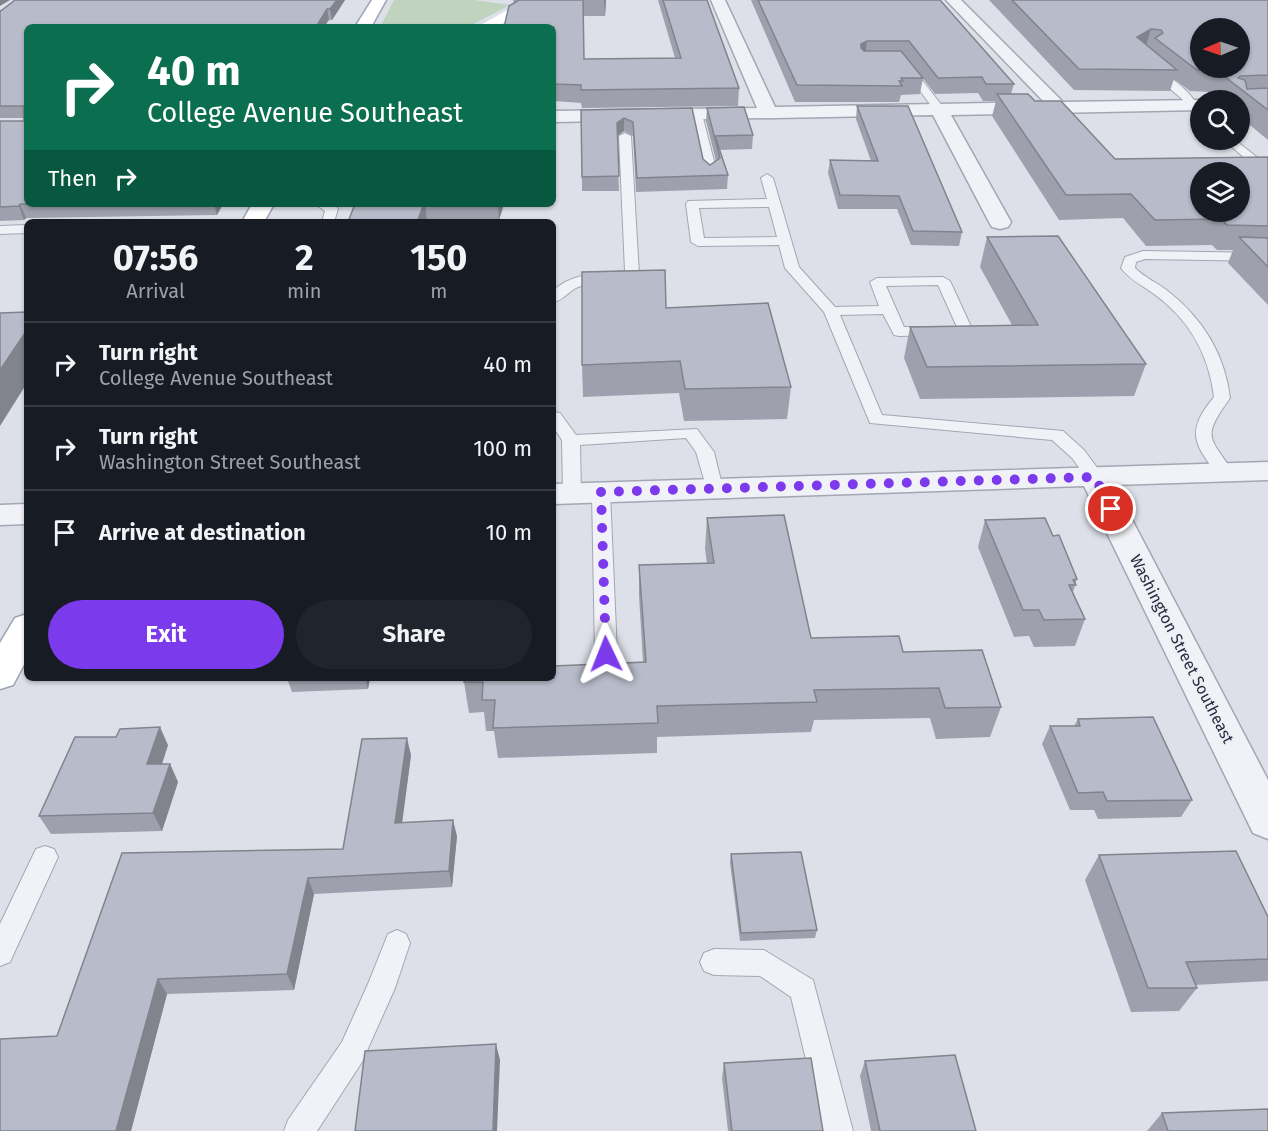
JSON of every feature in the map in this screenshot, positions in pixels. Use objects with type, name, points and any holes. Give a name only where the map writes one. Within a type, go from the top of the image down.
[{"type":"main road","points":[[365,24],[379,0]]},
{"type":"main road","points":[[491,24],[536,0]]},
{"type":"main road","points":[[0,675],[24,632]]},
{"type":"street","points":[[718,0],[768,113]]},
{"type":"street","points":[[952,0],[1058,107]]},
{"type":"street","points":[[556,117],[1058,107],[1190,108]]},
{"type":"street","points":[[939,110],[1000,222]]},
{"type":"street","points":[[575,493],[1268,471]]},
{"type":"street","name":"Washington Street Southeast","points":[[1095,477],[1268,821]]},
{"type":"street","points":[[0,515],[24,514]]},
{"type":"lane","points":[[893,61],[903,61],[939,110]]},
{"type":"lane","points":[[1144,63],[1190,101]]},
{"type":"lane","points":[[697,114],[711,173]]},
{"type":"lane","points":[[556,295],[579,281],[632,275],[625,136]]},
{"type":"lane","points":[[1241,150],[1268,172]]},
{"type":"lane","points":[[767,178],[792,268],[831,311],[876,419],[1057,435],[1078,454],[1095,477]]},
{"type":"lane","points":[[774,202],[692,204],[698,242],[786,241]]},
{"type":"lane","points":[[0,230],[24,229]]},
{"type":"lane","points":[[1225,473],[1208,451],[1203,440],[1202,427],[1206,415],[1222,398],[1222,390],[1216,369],[1197,327],[1185,312],[1160,291],[1135,278],[1128,268],[1130,260],[1143,255],[1268,256]]},
{"type":"lane","points":[[943,281],[966,331],[899,332],[888,309],[877,282],[943,281]]},
{"type":"lane","points":[[831,311],[888,309]]},
{"type":"lane","points":[[556,420],[571,440],[575,493],[606,654]]},
{"type":"lane","points":[[571,440],[691,433],[705,452],[714,489]]},
{"type":"lane","points":[[0,953],[45,857]]},
{"type":"lane","points":[[299,1131],[352,1052],[381,988],[397,943]]},
{"type":"lane","points":[[714,962],[764,963],[803,989],[838,1131]]},
{"type":"green space","points":[[394,0],[474,0],[510,5],[474,24],[382,24]]},
{"type":"building","points":[[15,0],[337,0],[330,9],[327,9],[318,24],[24,24],[24,106],[0,106],[0,11]]},
{"type":"building","points":[[519,0],[583,0],[584,59],[681,58],[663,0],[707,0],[739,88],[581,90],[581,85],[556,84],[556,24],[505,24],[509,6]]},
{"type":"building","points":[[758,0],[940,0],[1014,84],[986,84],[982,77],[938,78],[909,41],[867,41],[861,44],[864,51],[901,51],[923,78],[901,78],[903,81],[899,81],[902,86],[797,85]]},
{"type":"building","points":[[1012,0],[1268,0],[1268,75],[1250,76],[1250,18],[1190,18],[1190,65],[1155,38],[1163,33],[1161,30],[1151,29],[1137,37],[1177,70],[1079,69]]},
{"type":"building","points":[[1226,78],[1245,80],[1247,89],[1268,88],[1268,110],[1250,96],[1250,90],[1242,90]]},
{"type":"building","points":[[997,94],[1028,94],[1035,101],[1061,101],[1115,159],[1268,157],[1268,226],[1227,225],[1224,222],[1250,222],[1250,162],[1190,162],[1190,219],[1155,220],[1131,194],[1066,195]]},
{"type":"building","points":[[857,106],[908,106],[962,232],[913,231],[899,196],[840,195],[830,160],[878,161]]},
{"type":"building","points":[[744,107],[753,135],[715,136],[728,175],[637,178],[633,122],[624,118],[617,123],[619,176],[582,177],[581,110],[692,108],[703,159],[710,165],[720,158],[707,108]]},
{"type":"building","points":[[0,121],[24,121],[24,204],[19,206],[0,207]]},
{"type":"building","points":[[354,207],[423,207],[418,219],[349,219]]},
{"type":"building","points":[[1058,236],[1146,364],[927,367],[910,327],[1038,325],[987,237]]},
{"type":"building","points":[[1239,237],[1268,238],[1268,267]]},
{"type":"building","points":[[665,270],[666,308],[768,303],[791,387],[685,389],[680,361],[582,365],[582,272]]},
{"type":"building","points":[[24,312],[24,334],[0,370],[0,313]]},
{"type":"building","points":[[784,515],[811,638],[899,636],[903,652],[982,650],[1001,707],[945,708],[939,688],[814,690],[817,702],[657,706],[658,723],[493,728],[495,700],[482,700],[483,682],[464,681],[556,681],[556,666],[646,662],[639,565],[714,563],[707,518]]},
{"type":"building","points":[[1045,518],[1053,536],[1059,535],[1077,579],[1073,580],[1076,585],[1069,585],[1085,619],[1044,620],[1039,610],[1023,610],[985,520]]},
{"type":"building","points":[[1153,717],[1192,800],[1107,801],[1103,792],[1078,793],[1050,726],[1080,726],[1078,719]]},
{"type":"building","points":[[160,727],[147,764],[170,764],[153,813],[39,816],[75,737],[116,737],[120,729]]},
{"type":"building","points":[[407,738],[395,823],[453,820],[449,871],[308,878],[287,974],[158,979],[116,1131],[0,1131],[0,1039],[57,1036],[122,853],[343,849],[362,739]]},
{"type":"building","points":[[1236,851],[1268,917],[1268,959],[1186,962],[1197,988],[1148,988],[1099,855]]},
{"type":"building","points":[[801,852],[817,930],[741,933],[731,854]]},
{"type":"building","points":[[496,1044],[493,1131],[355,1131],[365,1051]]},
{"type":"building","points":[[955,1055],[976,1131],[880,1131],[865,1061]]},
{"type":"building","points":[[811,1058],[823,1131],[732,1131],[724,1063]]},
{"type":"building","points":[[1268,1109],[1268,1131],[1168,1131],[1162,1113]]},
{"type":"route","points":[[606,654],[601,492],[1095,477],[1111,509]]}]
